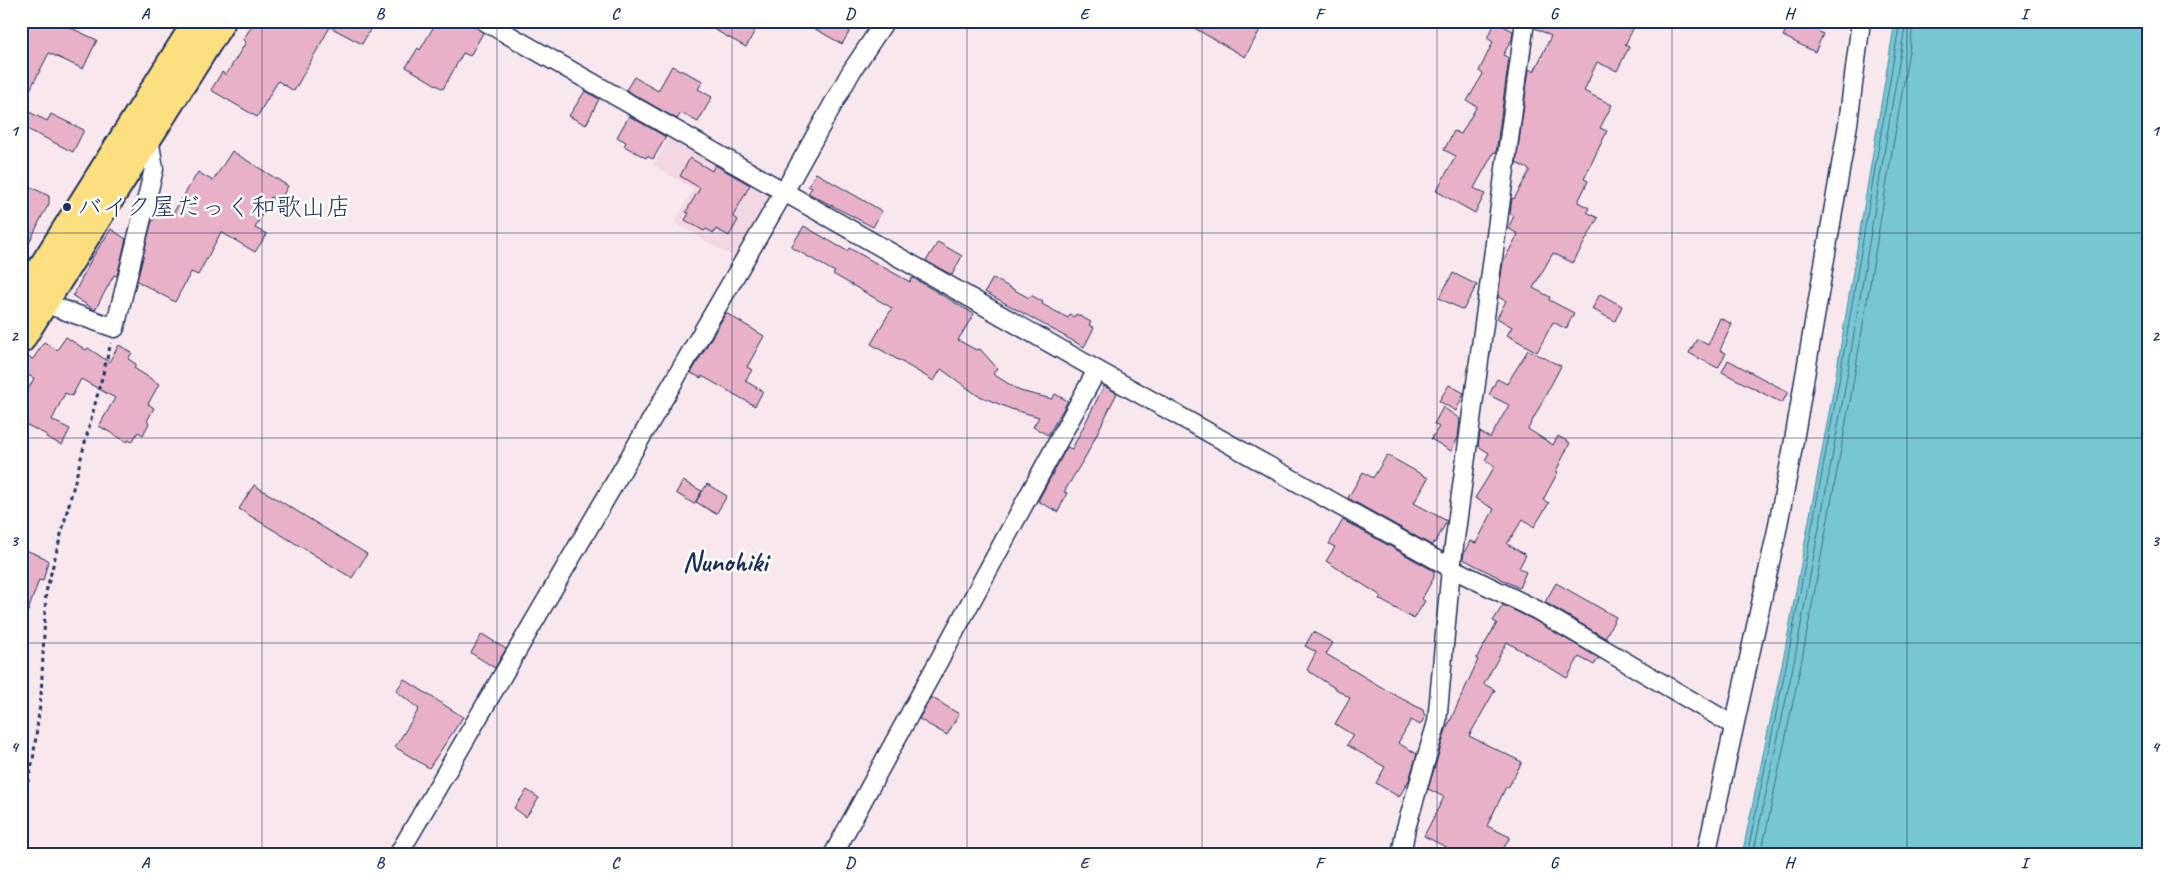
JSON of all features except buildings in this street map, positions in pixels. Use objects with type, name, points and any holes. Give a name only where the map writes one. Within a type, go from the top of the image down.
[{"type":"highway","points":[[140,132],[197,21]]},
{"type":"highway","points":[[21,340],[28,298],[140,132],[222,21]]},
{"type":"street","points":[[484,21],[1096,370],[1451,568],[1536,610],[1733,725]]},
{"type":"street","points":[[398,855],[784,192],[850,72],[886,21]]},
{"type":"street","points":[[1401,855],[1406,828],[1437,722],[1451,568],[1525,21]]},
{"type":"street","points":[[1706,855],[1776,535],[1792,452],[1848,124],[1861,21]]},
{"type":"street","points":[[28,298],[116,328],[154,169],[140,132]]},
{"type":"street","points":[[833,855],[1096,370]]},
{"type":"path","points":[[21,813],[33,760],[41,697],[46,592],[116,328]]},
{"type":"shaded area","points":[[673,131],[777,192],[737,259],[674,223],[694,189],[653,165]]},
{"type":"water","points":[[1895,21],[2148,21],[2148,855],[1742,855],[1784,655],[1834,386]]},
{"type":"place","name":"バイク屋だっく和歌山店","points":[[67,207]]},
{"type":"district","name":"Nunohiki","points":[[725,561]]}]
